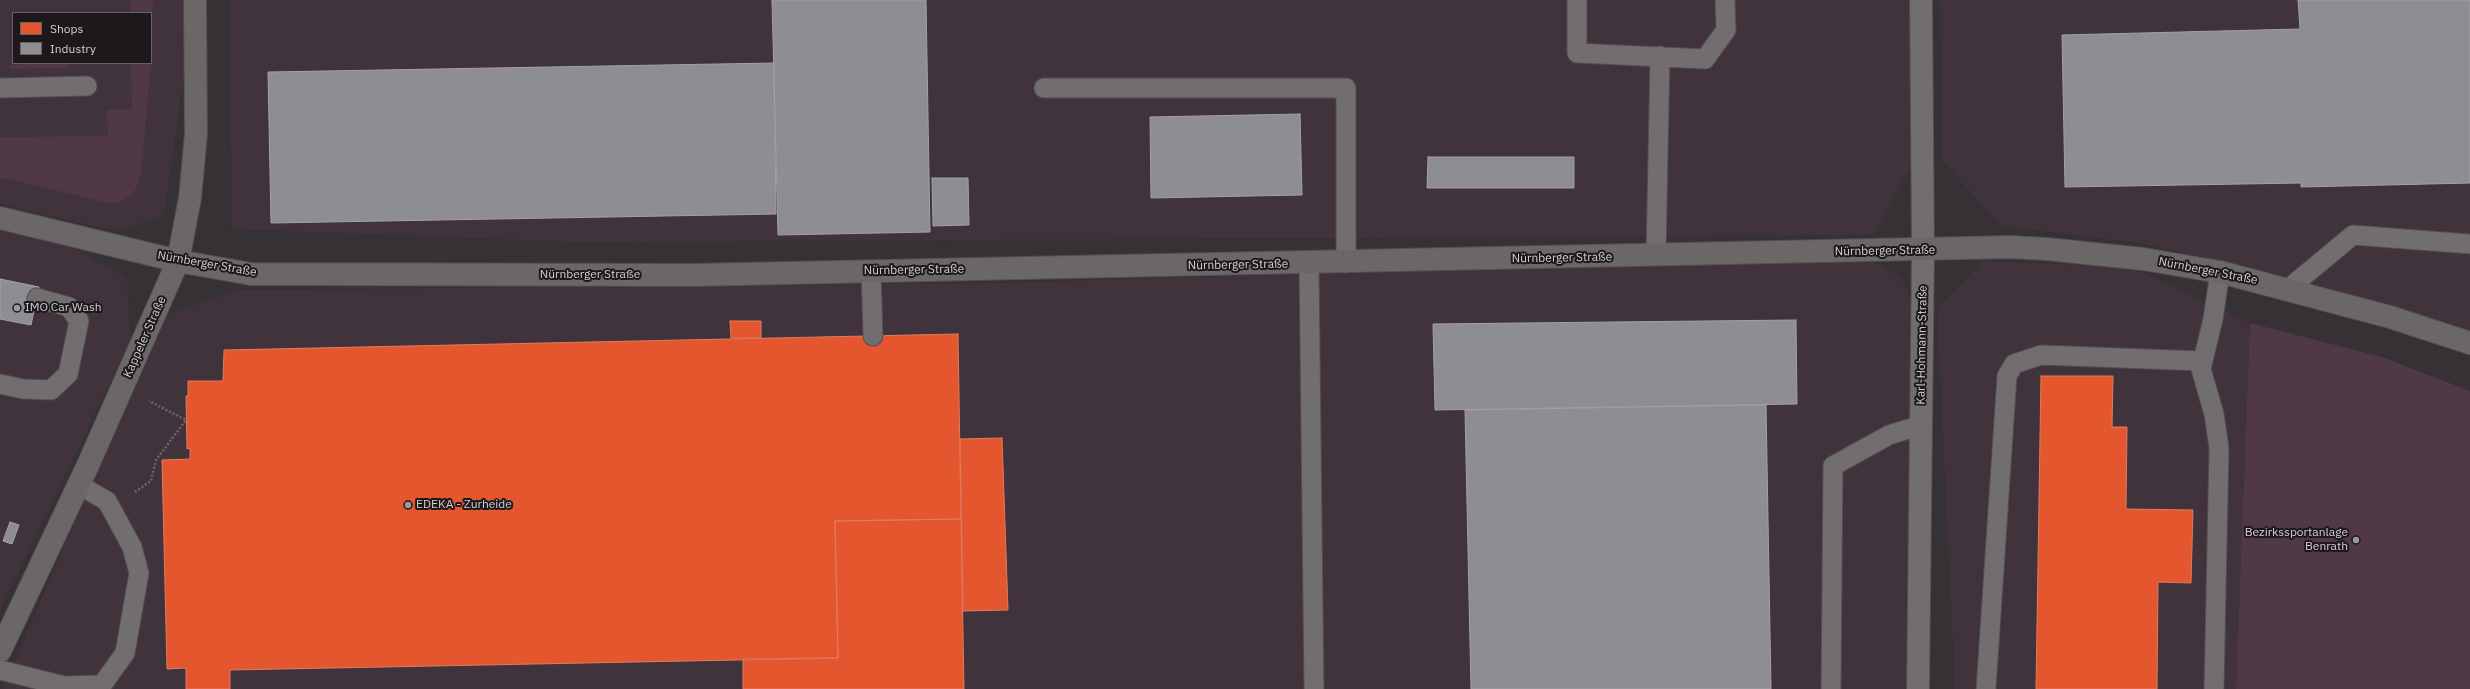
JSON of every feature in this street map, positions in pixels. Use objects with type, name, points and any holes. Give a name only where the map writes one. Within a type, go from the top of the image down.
[{"type":"street","name":"Kappeler Straße","points":[[0,651],[78,485],[178,261],[190,198],[196,134],[195,0]]},
{"type":"street","name":"Karl-Hohmann-Straße","points":[[1918,689],[1923,250],[1921,0]]},
{"type":"street","name":"Nürnberger Straße","points":[[0,218],[178,261],[251,274],[282,275],[678,275],[1309,264],[1656,255],[2047,249],[2143,259],[2220,272],[2390,317],[2470,343]]},
{"type":"lane","points":[[1577,0],[1577,53],[1705,59],[1726,30],[1725,0]]},
{"type":"lane","points":[[1656,255],[1660,56]]},
{"type":"lane","points":[[0,88],[87,86]]},
{"type":"lane","points":[[1044,88],[1346,88],[1346,262]]},
{"type":"lane","points":[[2288,289],[2353,235],[2470,244]]},
{"type":"lane","points":[[1309,264],[1314,689]]},
{"type":"lane","points":[[871,271],[873,336]]},
{"type":"lane","points":[[2214,689],[2219,448],[2214,414],[2201,369],[2201,361],[2213,319],[2220,272]]},
{"type":"lane","points":[[0,384],[23,389],[51,390],[68,374],[79,321],[69,307],[37,298]]},
{"type":"lane","points":[[1986,689],[2007,376],[2014,364],[2041,355],[2201,361]]},
{"type":"lane","points":[[1831,689],[1833,466],[1890,435],[1921,425]]},
{"type":"lane","points":[[0,670],[64,686],[102,685],[125,654],[139,573],[132,547],[106,501],[78,485]]},
{"type":"path","points":[[106,501],[129,495],[151,481],[156,460],[186,420],[162,408]]},
{"type":"shaded area","points":[[0,0],[184,0],[186,61],[164,214],[120,232],[0,204]]},
{"type":"shaded area","points":[[130,0],[153,0],[152,32],[152,12],[131,12]]},
{"type":"shaded area","points":[[229,0],[1911,0],[1914,159],[1873,235],[581,242],[232,229]]},
{"type":"shaded area","points":[[1940,0],[2470,0],[2470,331],[2295,278],[2139,243],[2002,226],[1943,162]]},
{"type":"shaded area","points":[[68,64],[68,68],[10,69],[9,65]]},
{"type":"shaded area","points":[[131,64],[151,64],[141,173],[136,189],[129,197],[120,202],[108,203],[0,177],[0,137],[108,136],[107,110],[132,109]]},
{"type":"shaded area","points":[[0,230],[71,247],[127,278],[130,342],[0,610]]},
{"type":"shaded area","points":[[1867,258],[1901,277],[1913,304],[1907,689],[3,689],[163,316],[239,290],[996,283]]},
{"type":"shaded area","points":[[1983,261],[2133,267],[2250,323],[2236,689],[1955,689],[1937,308]]},
{"type":"shaded area","name":"Bezirkssportanlage Benrath","points":[[2250,323],[2382,357],[2470,391],[2470,689],[2236,689]]},
{"type":"building: Shops","points":[[730,321],[761,321],[761,338],[731,338]]},
{"type":"building: Shops","points":[[958,334],[961,519],[835,521],[838,658],[230,670],[230,689],[186,689],[186,668],[167,669],[162,460],[190,459],[190,448],[187,449],[186,396],[188,396],[188,381],[223,381],[224,350]]},
{"type":"building: Shops","points":[[2041,376],[2113,376],[2112,427],[2127,427],[2126,509],[2193,510],[2191,583],[2158,582],[2157,689],[2036,689]]},
{"type":"building: Shops","points":[[1002,438],[1008,610],[963,611],[960,439]]},
{"type":"building: Shops","points":[[961,519],[964,689],[743,689],[743,659],[838,658],[835,521]]},
{"type":"building: Industry","points":[[772,0],[926,0],[930,232],[778,235]]},
{"type":"building: Industry","points":[[2298,0],[2470,0],[2470,183],[2301,187],[2301,183],[2065,187],[2062,35],[2300,29]]},
{"type":"building: Industry","points":[[774,63],[776,214],[271,223],[268,72]]},
{"type":"building: Industry","points":[[1300,114],[1302,195],[1151,198],[1150,117]]},
{"type":"building: Industry","points":[[1428,157],[1574,157],[1574,188],[1427,188]]},
{"type":"building: Industry","points":[[932,178],[968,178],[969,225],[933,226]]},
{"type":"building: Industry","name":"IMO Car Wash","points":[[0,279],[39,287],[31,325],[0,319]]},
{"type":"building: Industry","points":[[1796,320],[1797,404],[1435,410],[1433,324]]},
{"type":"building: Industry","points":[[1766,405],[1771,689],[1471,689],[1465,410]]},
{"type":"building: Industry","points":[[10,522],[19,525],[12,544],[3,541]]},
{"type":"place","name":"IMO Car Wash","points":[[17,308]]},
{"type":"place","name":"EDEKA - Zurheide","points":[[408,505]]},
{"type":"place","name":"Bezirkssportanlage Benrath","points":[[2356,540]]}]
